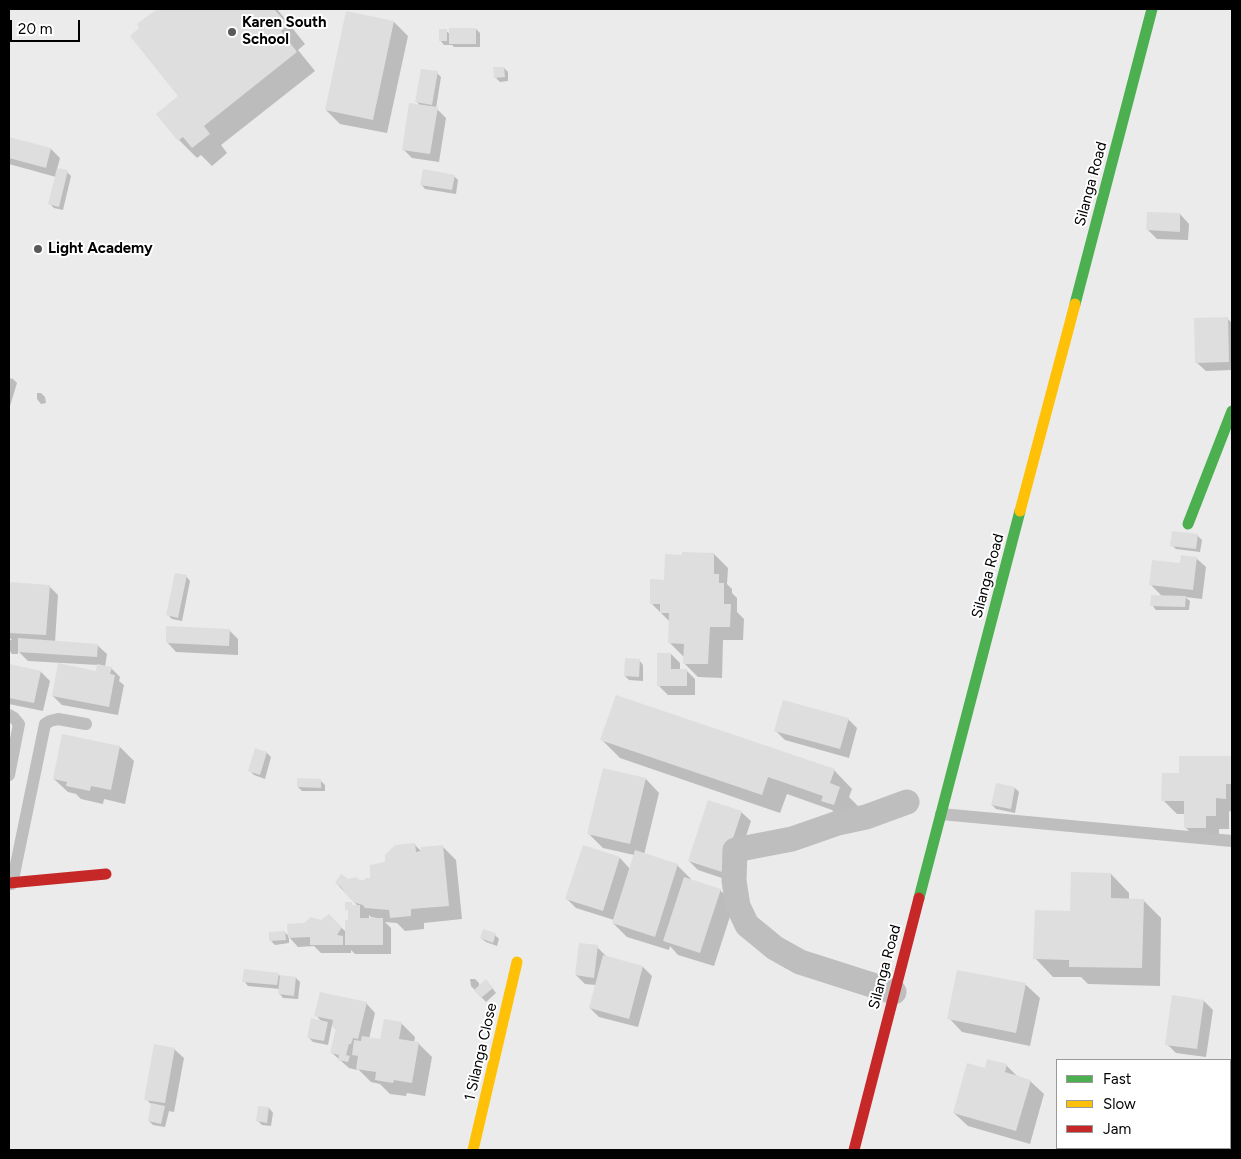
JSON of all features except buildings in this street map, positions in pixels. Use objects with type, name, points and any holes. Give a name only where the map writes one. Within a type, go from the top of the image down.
[{"type":"street","name":"Silanga Road","points":[[854,1150],[1152,9]]},
{"type":"street","points":[[1188,524],[1232,411]]},
{"type":"street","points":[[894,992],[800,962],[775,948],[747,925],[738,906],[734,881],[735,850],[792,839],[838,823],[866,817],[906,802]]},
{"type":"street","points":[[10,883],[106,874]]},
{"type":"street","name":"1 Silanga Close","points":[[473,1150],[517,962]]},
{"type":"lane","points":[[9,715],[20,724],[9,775]]},
{"type":"lane","points":[[10,883],[45,724],[58,719],[86,724]]},
{"type":"lane","points":[[941,814],[1232,841]]},
{"type":"shaded area","points":[[9,9],[1232,9],[1232,1150],[9,1150]]},
{"type":"traffic: fast","points":[[1075,304],[1152,9]]},
{"type":"traffic: fast","points":[[1188,524],[1232,411]]},
{"type":"traffic: fast","points":[[919,898],[1020,511]]},
{"type":"traffic: slow","points":[[1020,511],[1075,304]]},
{"type":"traffic: slow","points":[[473,1150],[517,962]]},
{"type":"traffic: jam","points":[[9,883],[106,874]]},
{"type":"traffic: jam","points":[[854,1150],[919,898]]},
{"type":"place","name":"Karen South School","points":[[232,32]]},
{"type":"place","name":"Light Academy","points":[[38,249]]}]
